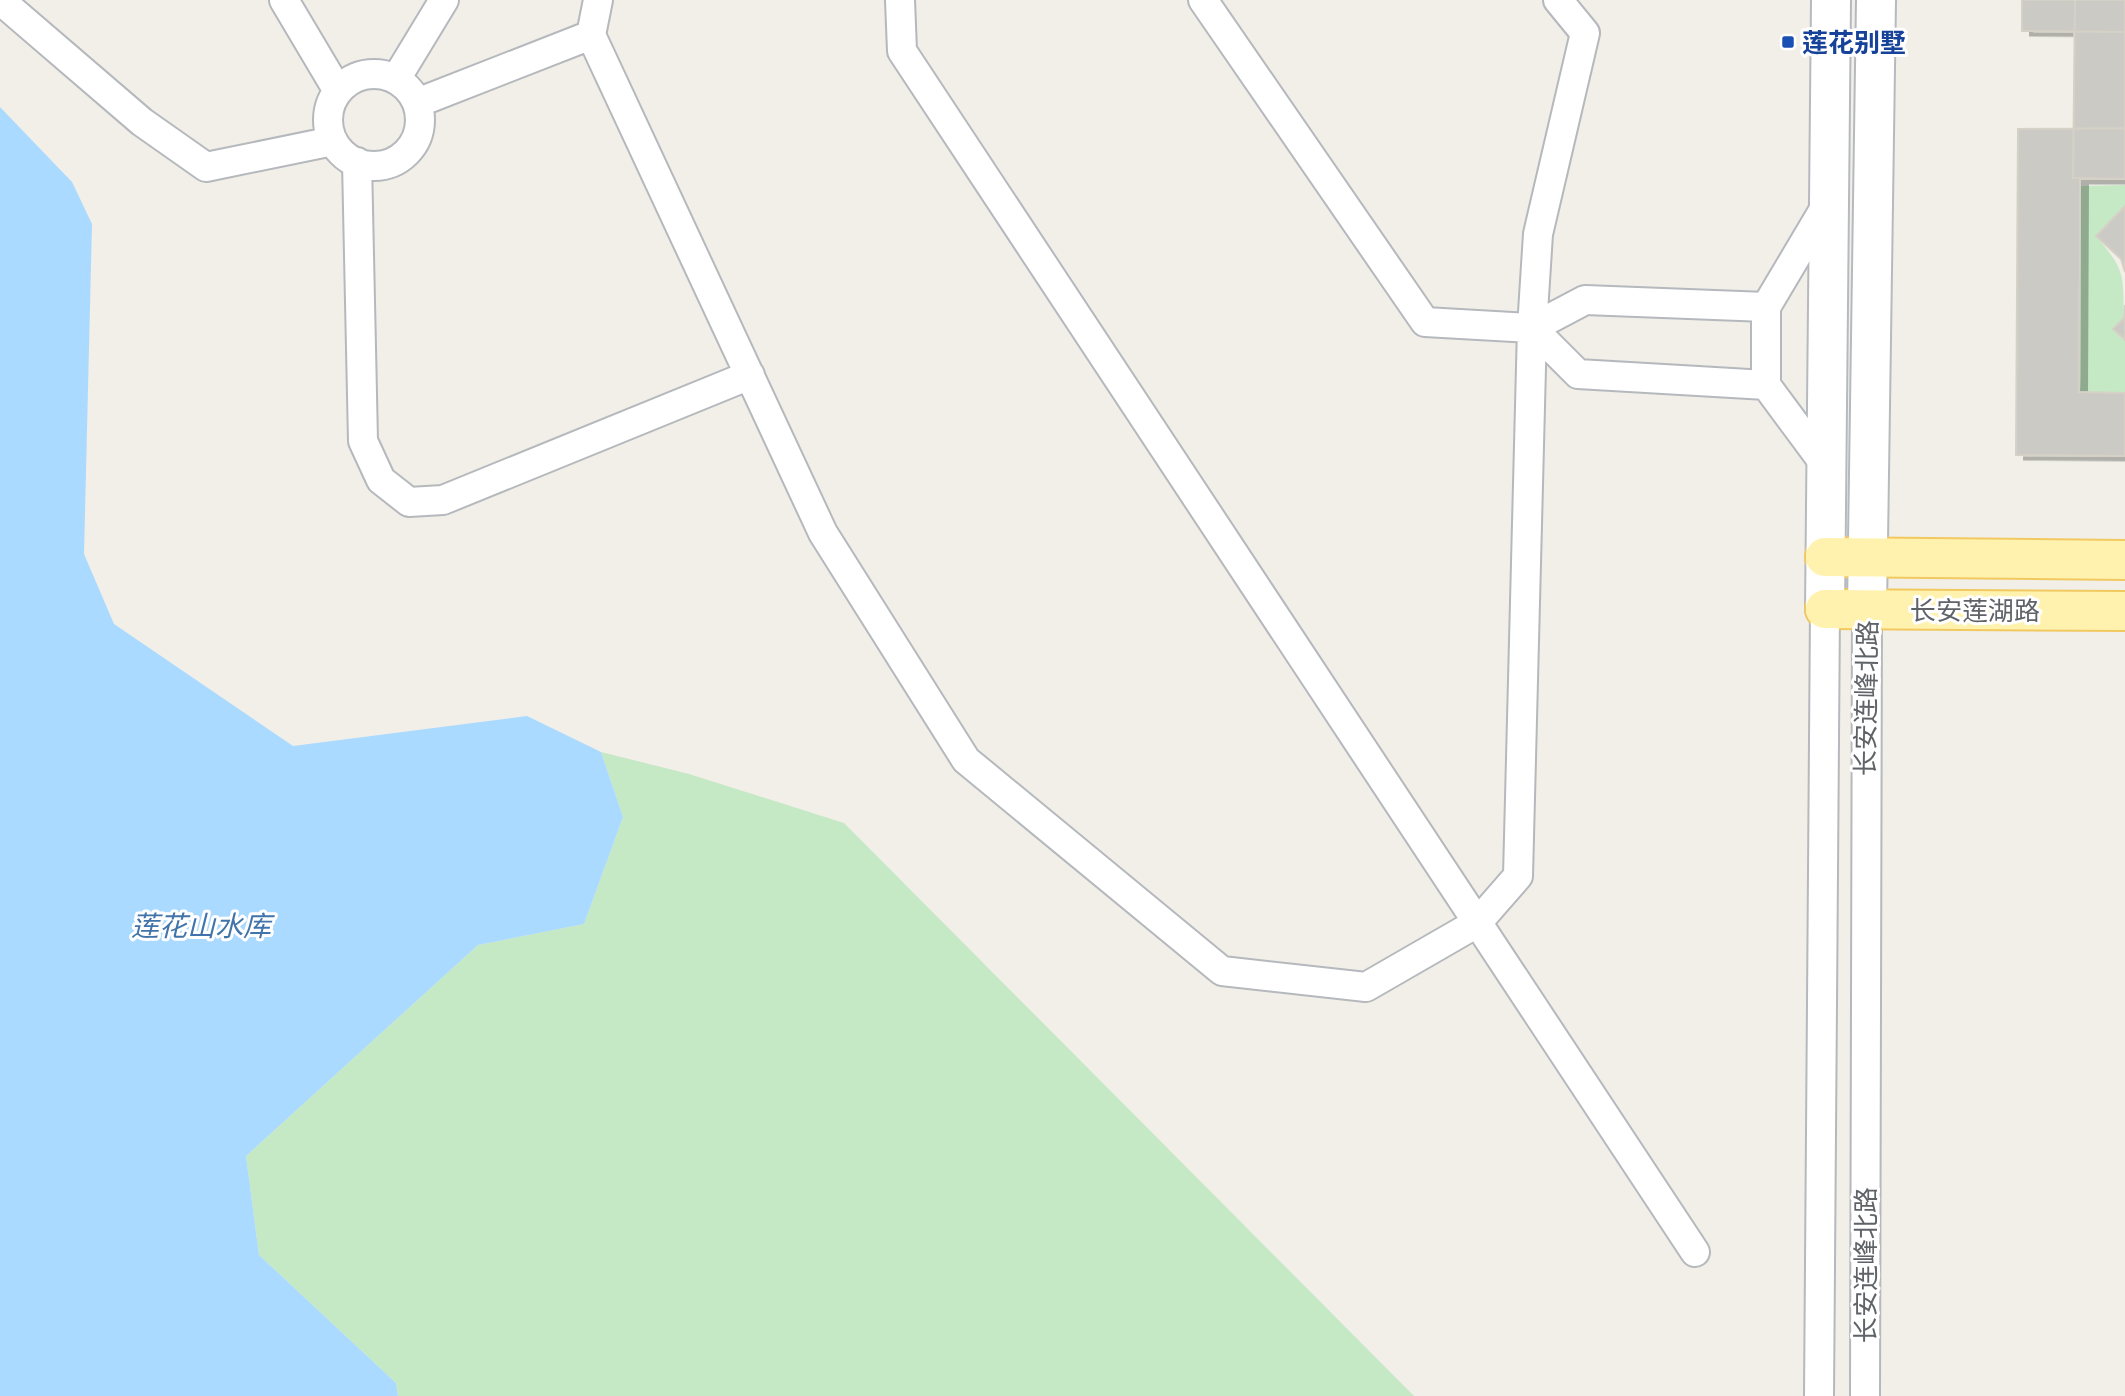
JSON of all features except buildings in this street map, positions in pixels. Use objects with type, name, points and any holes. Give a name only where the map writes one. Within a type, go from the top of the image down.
[{"type":"main road","name":"长安连峰北路","points":[[1825,609],[1831,0]]},
{"type":"main road","name":"长安连峰北路","points":[[1867,609],[1876,0]]},
{"type":"main road","name":"长安莲湖路","points":[[1825,557],[2125,560]]},
{"type":"main road","name":"长安莲湖路","points":[[1825,609],[2125,611]]},
{"type":"street","points":[[0,0],[142,122],[206,167],[333,141]]},
{"type":"street","points":[[284,0],[338,91]]},
{"type":"street","points":[[396,79],[444,0]]},
{"type":"street","points":[[598,0],[591,34],[823,533],[966,760],[1222,971],[1366,986],[1477,923],[1518,876],[1532,328],[1538,234],[1586,33],[1558,0]]},
{"type":"street","points":[[900,0],[902,51],[1695,1252]]},
{"type":"street","points":[[1203,0],[1425,322],[1532,328],[1585,300],[1766,307]]},
{"type":"street","points":[[417,103],[591,34]]},
{"type":"street","points":[[365,74],[386,75],[396,79],[417,103],[418,134],[407,153],[388,163],[371,165],[357,162],[347,157],[333,141],[329,131],[328,110],[338,91],[365,74]]},
{"type":"street","points":[[357,162],[363,441],[381,480],[409,502],[443,500],[750,375]]},
{"type":"street","points":[[1826,466],[1766,385],[1766,307],[1829,200]]},
{"type":"street","points":[[1532,328],[1578,374],[1766,385]]},
{"type":"street","name":"长安连峰北路","points":[[1819,1396],[1825,609]]},
{"type":"street","name":"长安连峰北路","points":[[1865,1396],[1867,609]]},
{"type":"green space","points":[[2125,185],[2125,206],[2096,236],[2117,265],[2122,281],[2124,318],[2113,329],[2125,340],[2125,393],[2079,392],[2080,186]]},
{"type":"green space","points":[[601,752],[689,774],[844,823],[1414,1396],[398,1396],[396,1383],[259,1255],[246,1156],[478,945],[584,924],[623,817]]},
{"type":"water","name":"莲花山水库","points":[[0,107],[72,182],[92,224],[84,554],[114,624],[293,746],[527,716],[601,752],[623,817],[584,924],[478,945],[246,1156],[259,1255],[396,1383],[398,1396],[0,1396]]},
{"type":"place","name":"莲花别墅","points":[[1788,42]]}]
